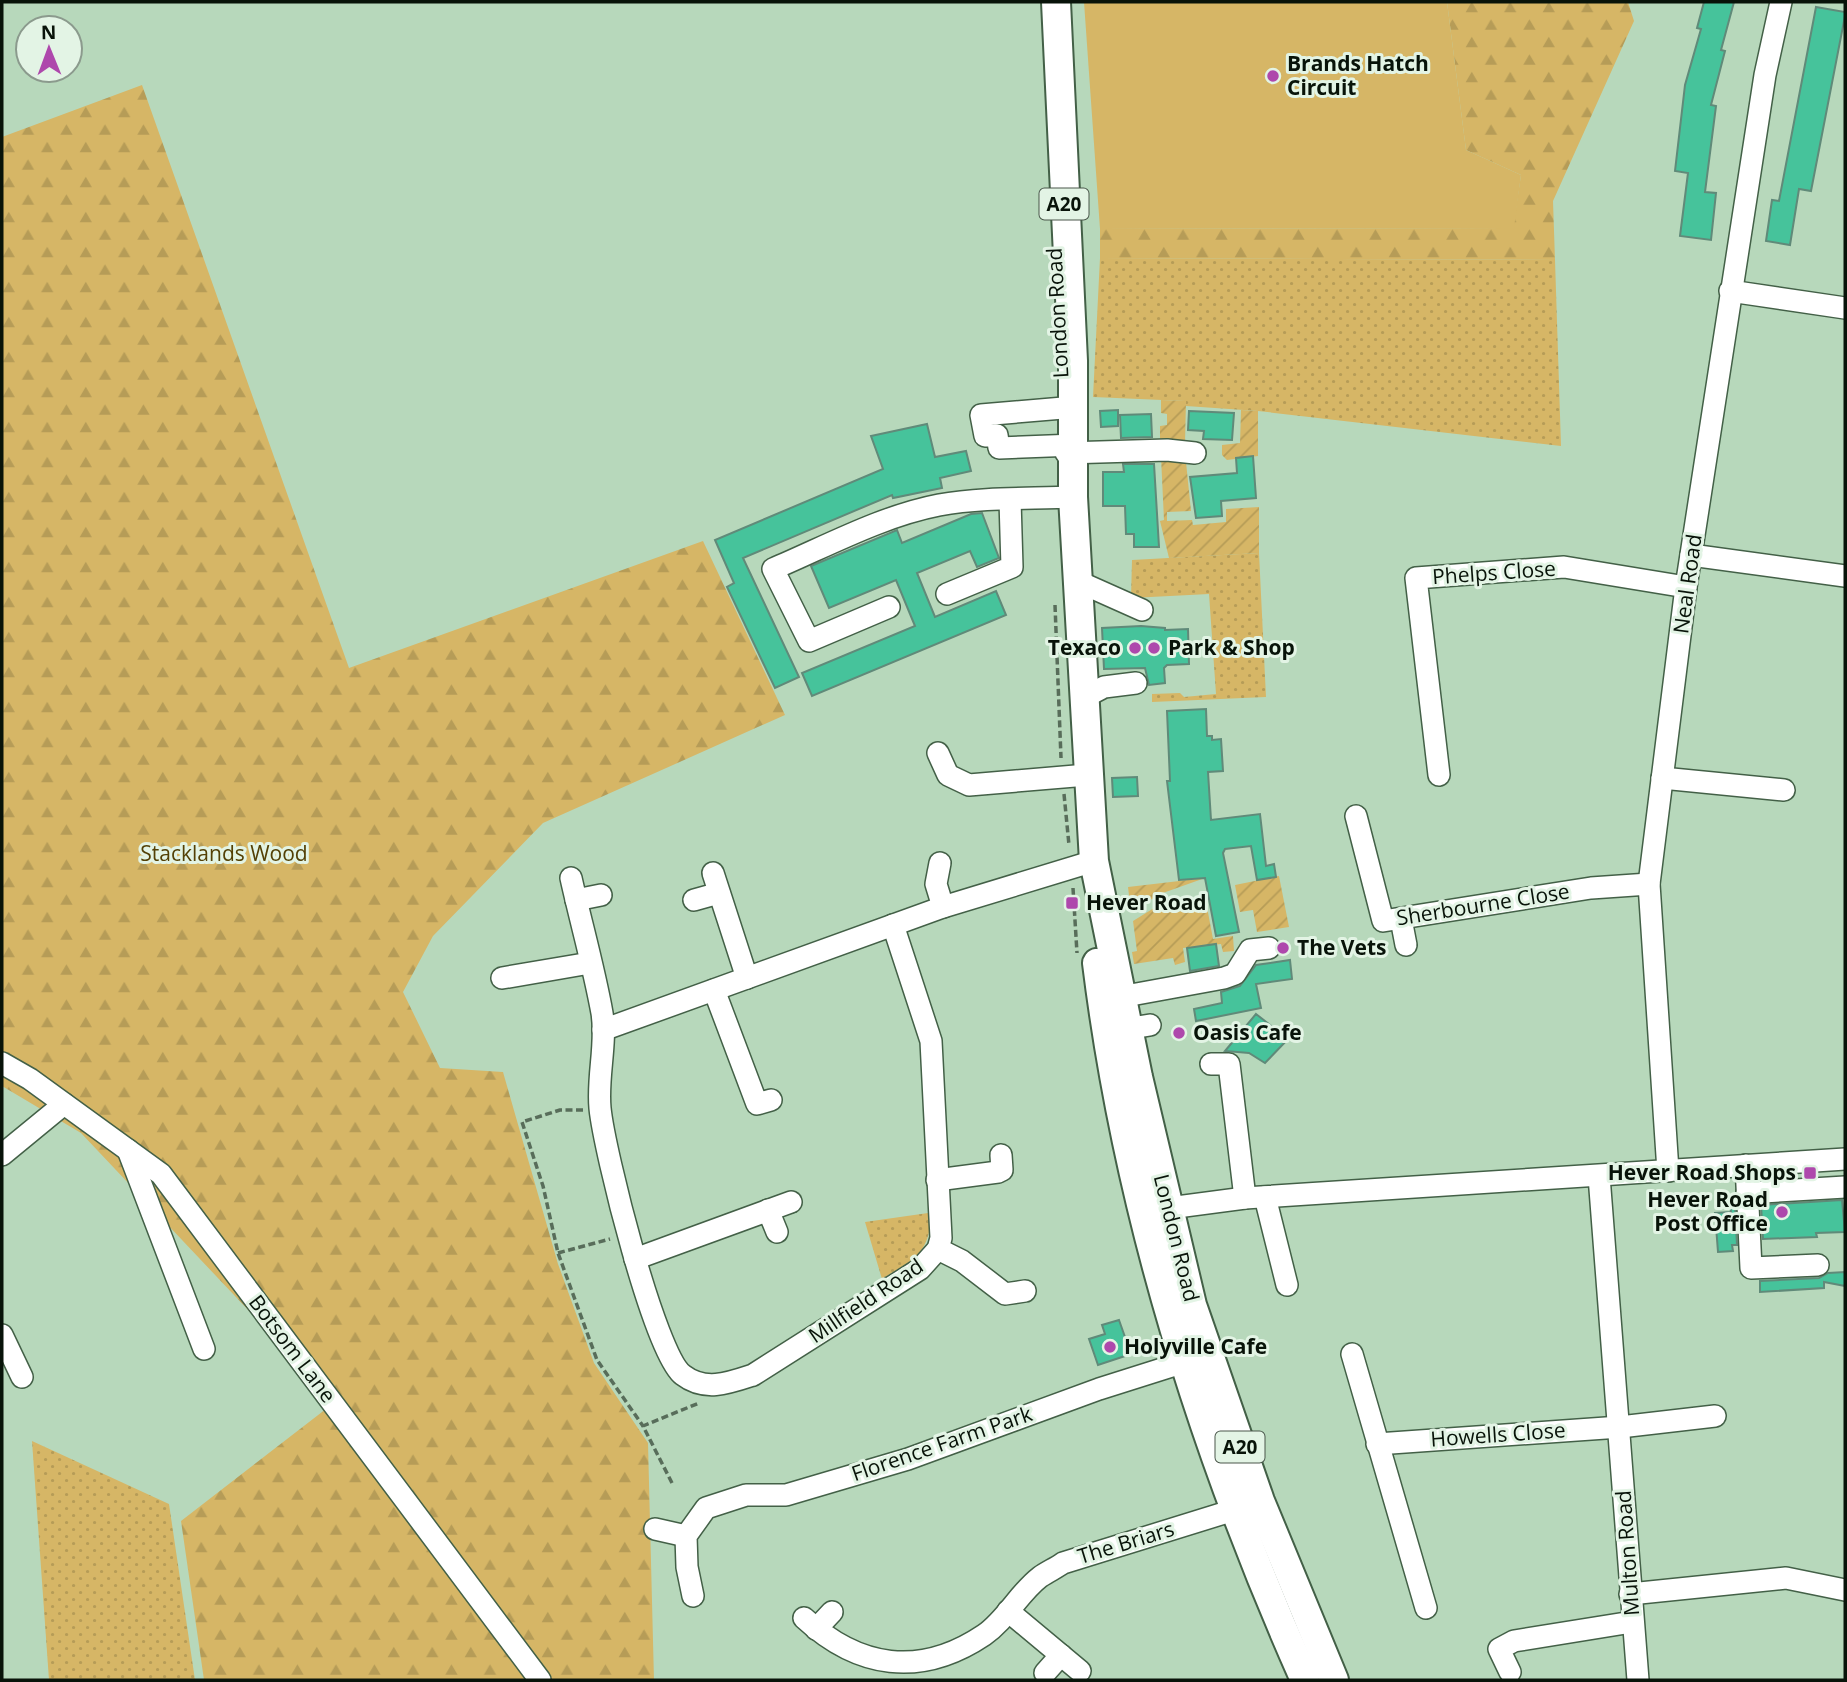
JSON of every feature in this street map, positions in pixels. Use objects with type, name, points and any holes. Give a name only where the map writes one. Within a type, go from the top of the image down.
[{"type":"main road","name":"London Road","points":[[1043,2],[1069,407]]},
{"type":"main road","name":"London Road","points":[[1056,2],[1073,497],[1066,587],[1083,698],[1074,776],[1094,861],[1111,999],[1128,1029],[1155,1210],[1195,1359],[1305,1680]]},
{"type":"main road","name":"London Road","points":[[1247,1506],[1334,1680]]},
{"type":"street","name":"Neal Road","points":[[1668,1171],[1650,884],[1686,587],[1730,291],[1765,75],[1780,2]]},
{"type":"street","points":[[1730,291],[1845,307]]},
{"type":"street","points":[[1069,407],[981,415],[985,436],[997,435],[999,449],[1167,450],[1195,453]]},
{"type":"street","points":[[889,607],[808,641],[774,569],[885,521],[937,506],[1073,497]]},
{"type":"street","points":[[947,594],[1012,567],[1010,500]]},
{"type":"street","points":[[1691,555],[1845,576]]},
{"type":"street","name":"Phelps Close","points":[[1439,775],[1416,578],[1564,567],[1686,587]]},
{"type":"street","points":[[1066,587],[1142,610]]},
{"type":"street","points":[[1083,698],[1104,687],[1136,683]]},
{"type":"street","points":[[937,753],[948,775],[968,785],[1074,776]]},
{"type":"street","points":[[1662,778],[1784,790]]},
{"type":"street","name":"Sherbourne Close","points":[[1356,816],[1383,921],[1591,888],[1650,884]]},
{"type":"street","points":[[603,1030],[943,906],[1094,861]]},
{"type":"street","points":[[940,863],[936,884],[943,906]]},
{"type":"street","points":[[571,878],[603,1030],[599,1070],[600,1109],[627,1234],[673,1366],[692,1381],[723,1385]]},
{"type":"street","points":[[694,900],[716,883],[747,978]]},
{"type":"street","points":[[576,900],[601,895]]},
{"type":"street","points":[[1401,919],[1406,945]]},
{"type":"street","name":"Millfield Road","points":[[723,1385],[753,1375],[920,1269],[938,1249],[941,1238],[932,1041],[893,925]]},
{"type":"street","points":[[1111,999],[1224,978],[1235,974],[1250,950],[1269,948]]},
{"type":"street","points":[[502,978],[590,962]]},
{"type":"street","points":[[714,990],[757,1104],[771,1100]]},
{"type":"street","name":"Botsom Lane","points":[[2,1063],[161,1174],[540,1680]]},
{"type":"street","points":[[1228,1064],[1255,1198],[1287,1285]]},
{"type":"street","points":[[2,1155],[64,1104]]},
{"type":"street","points":[[128,1150],[204,1349]]},
{"type":"street","points":[[937,1180],[998,1172],[1002,1170],[1001,1155]]},
{"type":"street","points":[[1155,1210],[1255,1198],[1845,1159]]},
{"type":"street","points":[[1746,1165],[1752,1268],[1818,1265]]},
{"type":"street","name":"Multon Road","points":[[1599,1176],[1620,1427],[1632,1622],[1639,1680]]},
{"type":"street","points":[[1747,1193],[1845,1188]]},
{"type":"street","points":[[635,1259],[791,1202]]},
{"type":"street","points":[[768,1210],[777,1232]]},
{"type":"street","points":[[938,1249],[962,1261],[1005,1294],[1025,1291]]},
{"type":"street","points":[[2,1335],[22,1377]]},
{"type":"street","points":[[1352,1354],[1426,1608]]},
{"type":"street","name":"Florence Farm Park","points":[[686,1536],[706,1508],[746,1495],[786,1495],[895,1462],[1099,1389],[1195,1359]]},
{"type":"street","points":[[1620,1427],[1715,1416]]},
{"type":"street","name":"Howells Close","points":[[1377,1444],[1620,1427]]},
{"type":"street","name":"The Briars","points":[[832,1612],[810,1623],[857,1655],[915,1672],[985,1634],[1039,1577],[1063,1563],[1247,1506]]},
{"type":"street","points":[[655,1529],[686,1536],[687,1567],[693,1596]]},
{"type":"street","points":[[1630,1594],[1786,1578],[1845,1590]]},
{"type":"street","points":[[1008,1611],[1080,1671]]},
{"type":"street","points":[[1510,1672],[1499,1649],[1514,1642],[1632,1622]]},
{"type":"street","points":[[1045,1673],[1061,1655]]},
{"type":"path","points":[[1065,805],[1074,776],[1066,587]]},
{"type":"path","points":[[600,1109],[561,1110],[522,1122],[543,1186],[558,1253],[597,1360],[643,1426],[671,1483]]},
{"type":"path","points":[[558,1253],[627,1234]]},
{"type":"path","points":[[643,1426],[706,1400],[723,1385]]},
{"type":"green space","name":"Brands Hatch Circuit","points":[[1084,2],[1447,2],[1466,150],[1521,175],[1514,228],[1100,229]]},
{"type":"green space","points":[[1447,2],[1628,2],[1634,21],[1553,201],[1555,260],[1100,258],[1100,229],[1513,228],[1521,175],[1466,150]]},
{"type":"green space","name":"Stacklands Wood","points":[[142,85],[349,668],[703,541],[785,715],[543,823],[433,936],[403,992],[440,1068],[503,1072],[558,1264],[594,1363],[648,1443],[654,1680],[204,1680],[181,1521],[335,1402],[81,1133],[2,1086],[2,137]]},
{"type":"green space","points":[[1100,258],[1555,260],[1561,446],[1258,411],[1186,406],[1185,401],[1093,397]]},
{"type":"green space","points":[[1161,400],[1186,401],[1185,443],[1152,443],[1152,440],[1160,440],[1160,426],[1167,425],[1167,414],[1161,413]]},
{"type":"green space","points":[[1241,410],[1258,411],[1258,456],[1227,460],[1222,455],[1222,445],[1240,443]]},
{"type":"green space","points":[[1161,457],[1186,462],[1191,511],[1167,512],[1167,521],[1192,520],[1193,525],[1226,522],[1226,509],[1259,507],[1259,553],[1169,558],[1160,521],[1164,520]]},
{"type":"green space","points":[[1259,553],[1266,697],[1152,702],[1152,694],[1180,693],[1184,697],[1216,694],[1209,594],[1131,598],[1132,560]]},
{"type":"green space","points":[[1279,876],[1289,927],[1257,932],[1253,910],[1240,912],[1235,885]]},
{"type":"green space","points":[[1205,878],[1160,894],[1131,912],[1128,887]]},
{"type":"green space","points":[[1167,900],[1173,902],[1176,912],[1207,907],[1213,939],[1233,936],[1234,951],[1223,952],[1221,944],[1183,948],[1185,962],[1175,965],[1173,958],[1134,964],[1132,952],[1137,951],[1133,921]]},
{"type":"green space","points":[[928,1213],[931,1217],[930,1230],[923,1248],[910,1261],[882,1279],[865,1222]]},
{"type":"green space","points":[[32,1441],[169,1504],[195,1680],[49,1680]]},
{"type":"building","points":[[1704,2],[1734,2],[1721,50],[1725,51],[1711,105],[1716,106],[1705,192],[1716,193],[1711,240],[1680,236],[1688,173],[1675,171],[1685,85],[1701,29],[1697,28]]},
{"type":"building","points":[[1816,7],[1845,12],[1845,16],[1811,191],[1799,189],[1790,245],[1766,241],[1772,200],[1779,201]]},
{"type":"building","points":[[1118,410],[1118,426],[1101,427],[1100,411]]},
{"type":"building","points":[[1189,411],[1234,413],[1232,440],[1203,439],[1204,431],[1188,430]]},
{"type":"building","points":[[1151,414],[1152,437],[1121,438],[1120,415]]},
{"type":"building","points":[[927,424],[935,457],[966,451],[971,471],[940,478],[942,488],[893,498],[892,495],[743,558],[799,677],[775,688],[727,587],[734,583],[715,540],[883,469],[871,436]]},
{"type":"building","points":[[1253,456],[1256,498],[1221,501],[1222,516],[1196,518],[1190,477],[1237,473],[1236,458]]},
{"type":"building","points":[[1123,464],[1154,464],[1159,547],[1134,547],[1134,534],[1126,534],[1125,506],[1103,506],[1103,472],[1124,472]]},
{"type":"building","points":[[982,513],[999,558],[977,567],[970,551],[917,573],[935,617],[996,591],[1006,615],[812,696],[802,673],[915,626],[896,580],[829,608],[811,566],[897,530],[902,543],[971,514]]},
{"type":"building","points":[[1141,626],[1165,630],[1188,629],[1189,664],[1167,665],[1164,668],[1165,683],[1149,685],[1145,668],[1104,669],[1102,628]]},
{"type":"building","points":[[1206,709],[1207,736],[1212,736],[1212,740],[1221,739],[1223,771],[1208,772],[1211,820],[1260,814],[1266,866],[1274,864],[1276,877],[1257,880],[1251,846],[1225,849],[1223,853],[1239,932],[1216,936],[1205,878],[1179,880],[1167,781],[1170,781],[1167,711]]},
{"type":"building","points":[[1137,777],[1138,796],[1113,797],[1112,778]]},
{"type":"building","points":[[1216,944],[1219,966],[1190,971],[1187,948]]},
{"type":"building","points":[[1290,960],[1292,979],[1256,984],[1261,1008],[1196,1021],[1194,1009],[1222,1003],[1221,992],[1240,986],[1256,965]]},
{"type":"building","points":[[1256,1014],[1288,1039],[1265,1063],[1249,1053],[1225,1051]]},
{"type":"building","points":[[1842,1200],[1845,1232],[1816,1233],[1817,1237],[1763,1239],[1761,1205]]},
{"type":"building","points":[[1730,1205],[1735,1205],[1737,1245],[1732,1245],[1733,1251],[1718,1252],[1715,1213],[1731,1212]]},
{"type":"building","points":[[1845,1272],[1845,1286],[1824,1282],[1824,1288],[1760,1292],[1760,1281],[1819,1278],[1828,1273]]},
{"type":"building","name":"Holyville Cafe","points":[[1119,1320],[1131,1354],[1098,1365],[1089,1339],[1105,1334],[1102,1325]]},
{"type":"place","name":"Brands Hatch Circuit","points":[[1273,76]]},
{"type":"place","name":"Texaco","points":[[1135,648]]},
{"type":"place","name":"Park & Shop","points":[[1154,648]]},
{"type":"place","name":"Hever Road","points":[[1072,903]]},
{"type":"place","name":"The Vets","points":[[1283,948]]},
{"type":"place","name":"Oasis Cafe","points":[[1179,1033]]},
{"type":"place","name":"Hever Road Shops","points":[[1810,1173]]},
{"type":"place","name":"Hever Road Post Office","points":[[1782,1212]]},
{"type":"place","name":"Holyville Cafe","points":[[1110,1347]]}]
